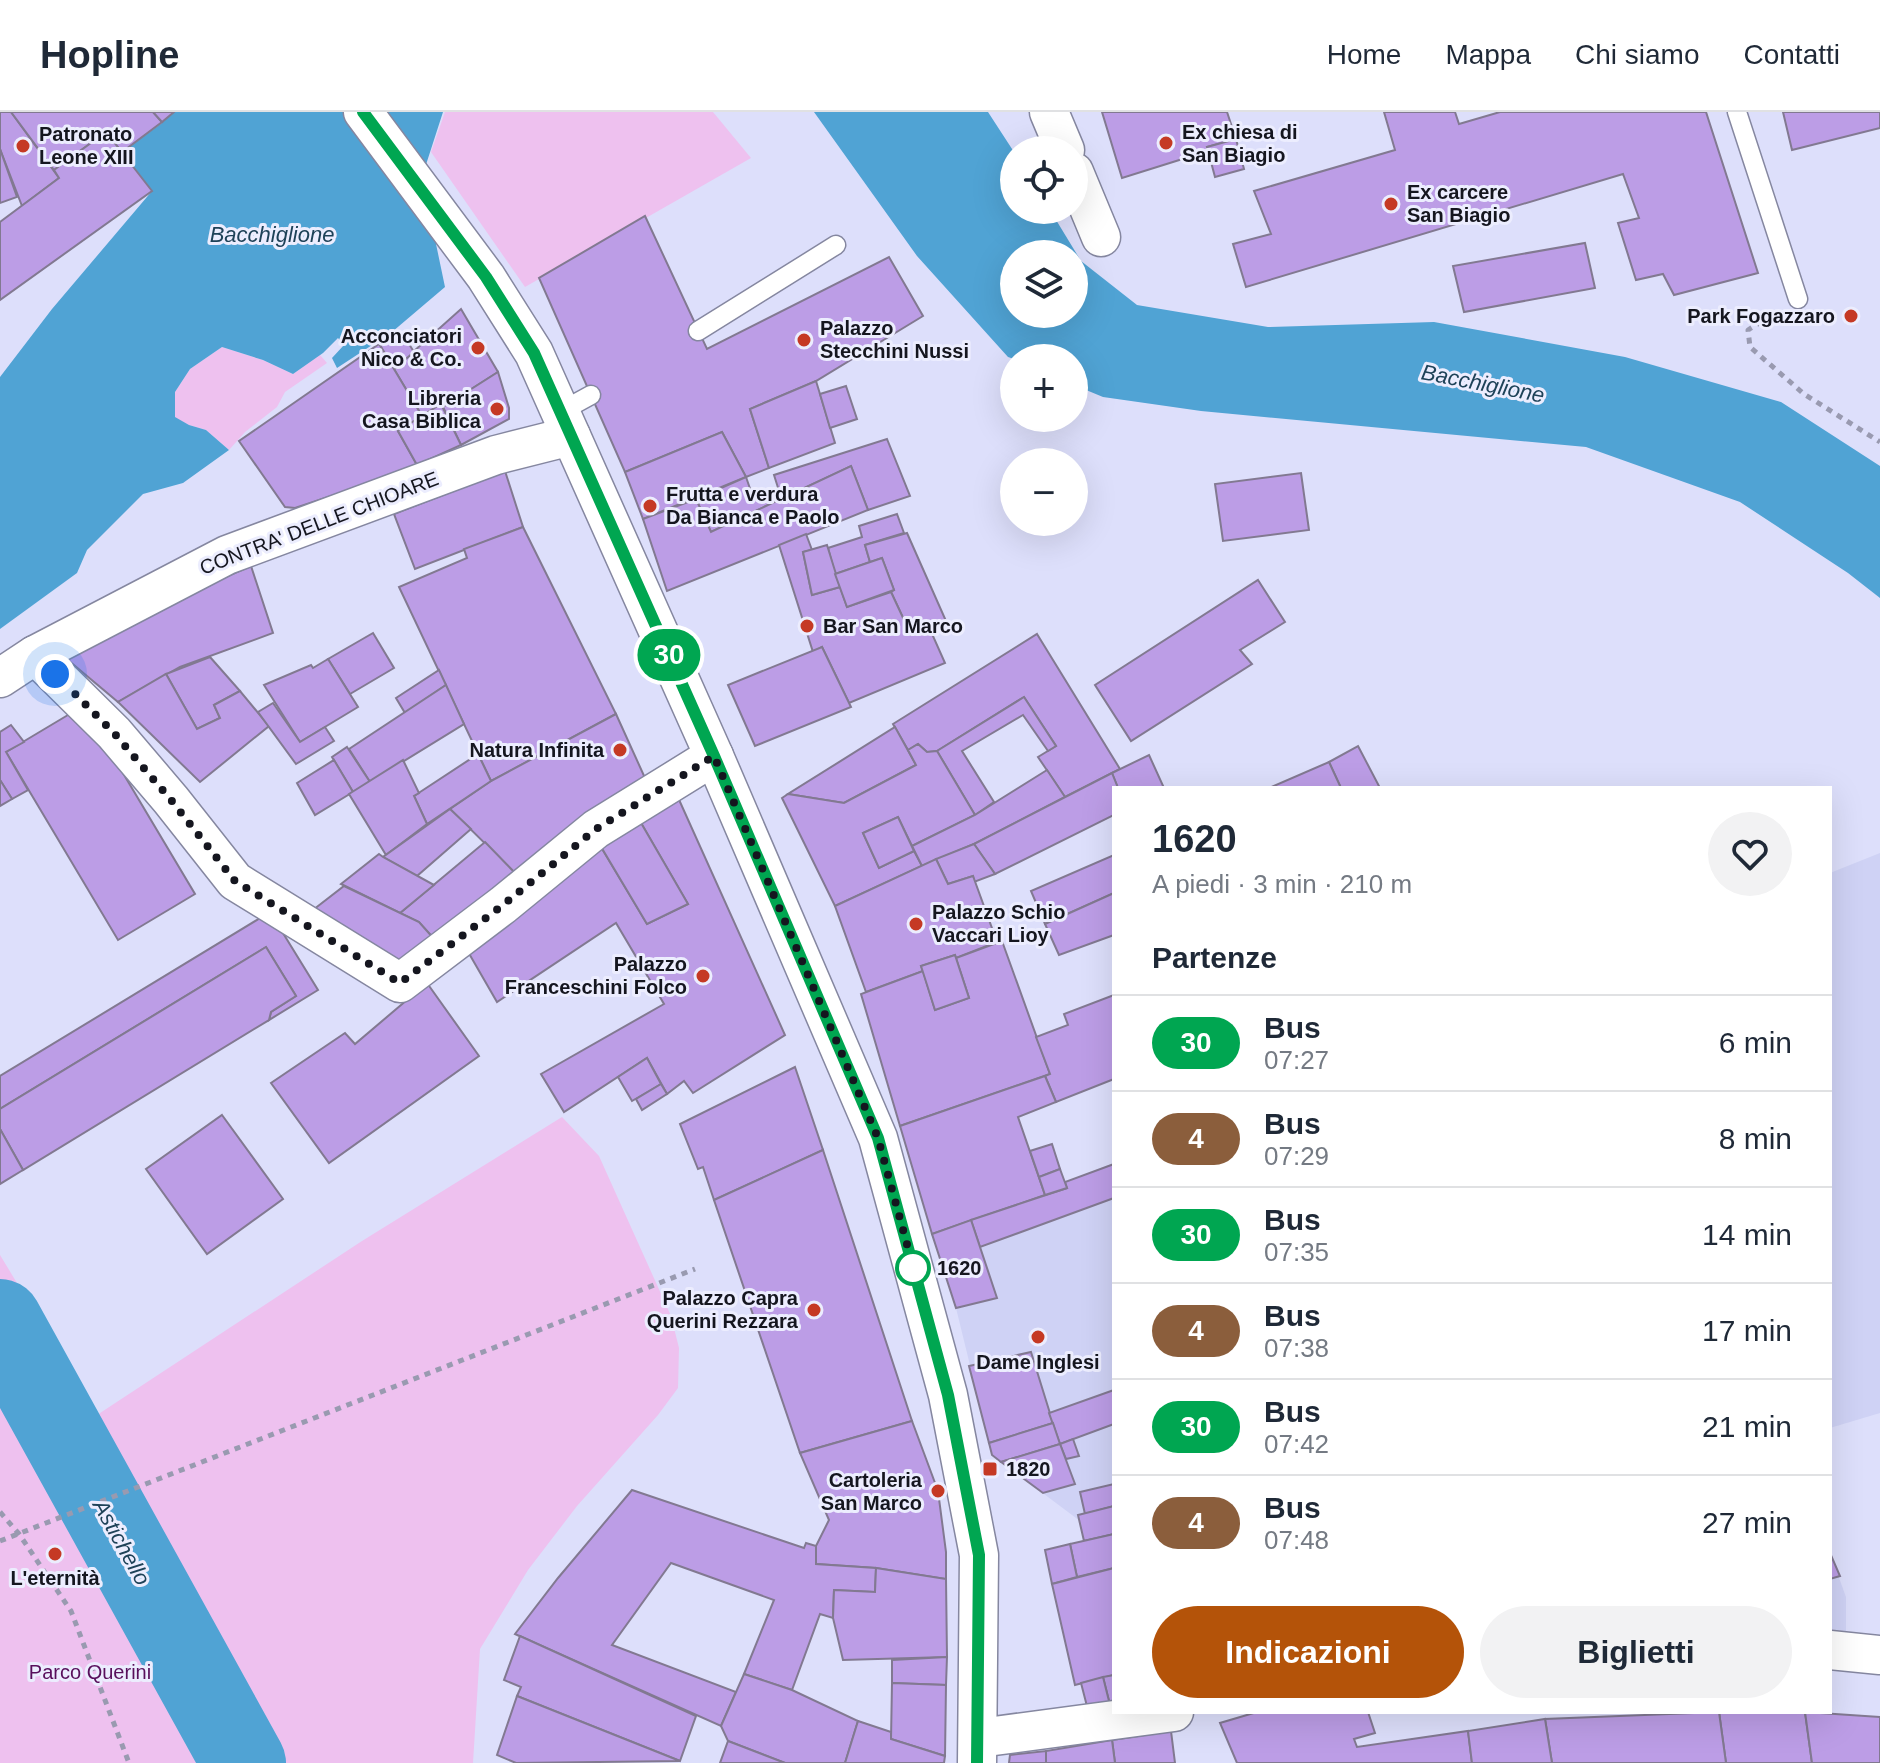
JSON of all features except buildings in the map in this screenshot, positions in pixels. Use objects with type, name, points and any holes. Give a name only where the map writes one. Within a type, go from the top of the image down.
[{"type":"street","points":[[363,112],[486,277],[574,414],[714,756],[878,1138],[948,1395],[979,1555],[978,1750],[1164,1714]]},
{"type":"street","points":[[1049,112],[1059,136]]},
{"type":"street","points":[[1088,206],[1101,237]]},
{"type":"street","name":"CONTRA' DELLE CHIOARE","points":[[0,678],[35,655],[227,555],[496,455],[574,414]]},
{"type":"street","points":[[35,655],[114,733],[235,881],[400,983],[596,829],[714,756]]},
{"type":"street","points":[[1832,1650],[1880,1655]]},
{"type":"lane","points":[[1737,112],[1798,299]]},
{"type":"lane","points":[[698,331],[836,245]]},
{"type":"path","points":[[1798,299],[1748,330],[1750,347],[1804,394],[1880,442]]},
{"type":"path","points":[[0,1541],[695,1269]]},
{"type":"path","points":[[0,1512],[19,1534],[71,1611],[129,1763]]},
{"type":"shaded area","points":[[1880,853],[1880,1413],[1832,1427],[1832,872]]},
{"type":"shaded area","name":"Dame Inglesi","points":[[1112,1164],[1112,1484],[1081,1492],[1085,1514],[1078,1515],[1080,1521],[992,1455],[956,1308],[932,1234],[1067,1188],[1065,1182]]},
{"type":"shaded area","points":[[1832,1558],[1846,1597],[1846,1646],[1832,1645]]},
{"type":"green space","points":[[445,112],[713,112],[751,158],[525,287],[431,152]]},
{"type":"green space","points":[[222,347],[263,360],[293,374],[320,355],[327,363],[285,392],[277,407],[245,432],[229,450],[206,430],[175,418],[175,392],[190,369]]},
{"type":"green space","name":"Parco Querini","points":[[562,1117],[599,1156],[671,1316],[679,1348],[678,1388],[577,1506],[528,1570],[480,1649],[473,1763],[0,1763],[0,1255],[97,1415],[362,1241]]},
{"type":"water","name":"Bacchiglione","points":[[153,112],[443,112],[422,177],[445,287],[392,332],[337,368],[332,358],[344,345],[338,338],[293,374],[263,360],[222,347],[190,369],[175,392],[175,417],[206,430],[229,450],[183,483],[143,494],[87,550],[77,573],[0,629],[0,377],[52,309],[152,191],[122,152],[162,123]]},
{"type":"water","name":"Bacchiglione","points":[[814,112],[988,112],[1004,136],[1000,136],[1000,224],[1059,224],[1068,240],[1000,240],[1000,328],[1088,328],[1088,266],[1137,305],[1268,327],[1434,322],[1625,357],[1781,402],[1880,466],[1880,598],[1848,573],[1740,502],[1586,447],[1201,411],[1103,397],[1088,391],[1088,344],[1000,344],[1000,348],[917,256]]},
{"type":"waterway","name":"Astichello","points":[[0,1321],[244,1763]]},
{"type":"bus line","name":"30","points":[[363,112],[486,277],[534,353],[714,756],[878,1138],[948,1395],[979,1555],[977,1763]]},
{"type":"place","name":"Ex chiesa di San Biagio","points":[[1166,143]]},
{"type":"place","name":"Patronato Leone XIII","points":[[23,146]]},
{"type":"place","name":"Ex carcere San Biagio","points":[[1391,204]]},
{"type":"place","name":"Park Fogazzaro","points":[[1851,316]]},
{"type":"place","name":"Palazzo Stecchini Nussi","points":[[804,340]]},
{"type":"place","name":"Acconciatori Nico & Co.","points":[[478,348]]},
{"type":"place","name":"Libreria Casa Biblica","points":[[497,409]]},
{"type":"place","name":"Frutta e verdura Da Bianca e Paolo","points":[[650,506]]},
{"type":"place","name":"Bar San Marco","points":[[807,626]]},
{"type":"place","name":"Natura Infinita","points":[[620,750]]},
{"type":"place","name":"Palazzo Schio Vaccari Lioy","points":[[916,924]]},
{"type":"place","name":"Palazzo Franceschini Folco","points":[[703,976]]},
{"type":"place","name":"1620","points":[[913,1268]]},
{"type":"place","name":"Palazzo Capra Querini Rezzara","points":[[814,1310]]},
{"type":"place","name":"Dame Inglesi","points":[[1038,1337]]},
{"type":"place","name":"1820","points":[[990,1469]]},
{"type":"place","name":"Cartoleria San Marco","points":[[938,1491]]},
{"type":"place","name":"L'eternità","points":[[55,1554]]},
{"type":"route","points":[[55,674],[114,733],[235,881],[400,983],[596,829],[714,756],[878,1138],[917,1281],[913,1268]]}]
